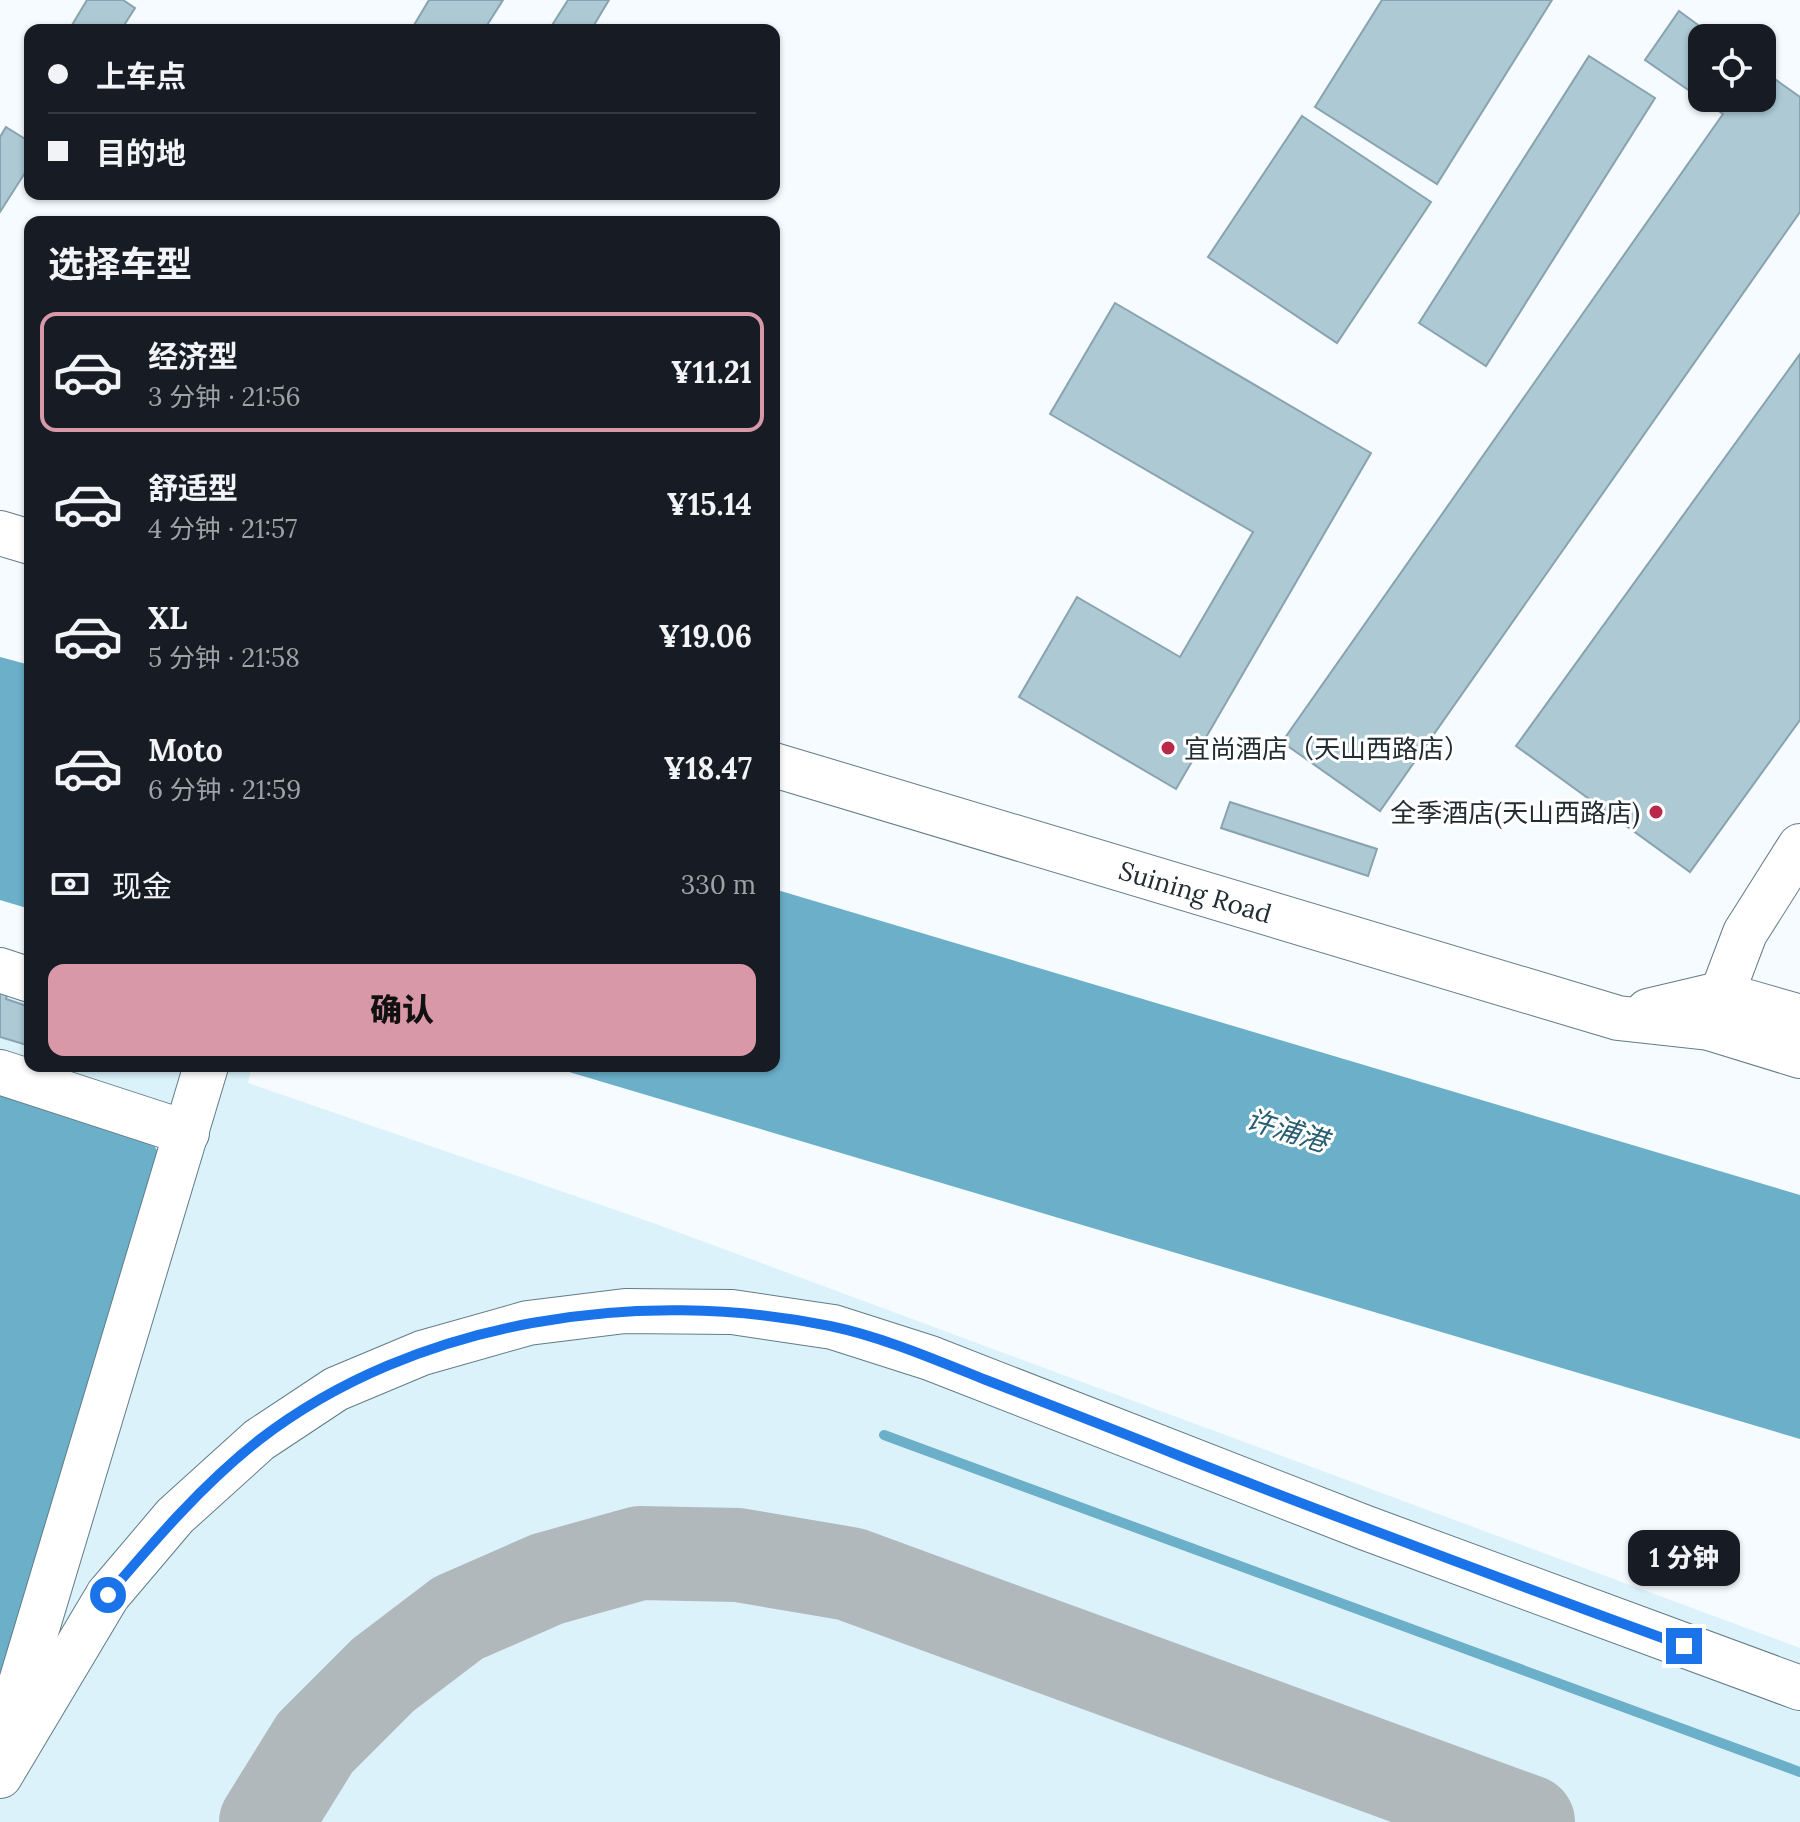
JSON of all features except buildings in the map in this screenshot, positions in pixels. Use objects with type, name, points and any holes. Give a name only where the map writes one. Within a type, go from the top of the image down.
[{"type":"main road","points":[[0,533],[24,540]]},
{"type":"main road","name":"Suining Road","points":[[780,767],[1618,1018],[1714,1011],[1800,1017]]},
{"type":"main road","points":[[1800,846],[1745,933],[1714,1011],[1800,1056]]},
{"type":"main road","points":[[0,970],[24,978]]},
{"type":"main road","points":[[0,1072],[187,1133]]},
{"type":"main road","points":[[0,1753],[204,1072]]},
{"type":"main road","points":[[0,1776],[108,1595],[175,1516],[259,1440],[336,1389],[422,1353],[528,1323],[625,1311],[732,1312],[833,1327],[930,1358],[1366,1528],[1800,1688]]},
{"type":"shaded area","points":[[0,960],[24,968],[24,1072],[251,1072],[248,1083],[656,1224],[1800,1648],[1800,1822],[0,1822]]},
{"type":"water","points":[[0,657],[24,663],[24,907],[0,900]]},
{"type":"water","name":"许浦港","points":[[780,891],[1800,1195],[1800,1439],[569,1072],[780,1072]]},
{"type":"water","points":[[0,1073],[148,1134],[160,1156],[0,1724]]},
{"type":"waterway","points":[[884,1435],[1800,1772]]},
{"type":"taxiway","points":[[266,1822],[315,1743],[383,1675],[458,1618],[547,1579],[640,1553],[738,1555],[850,1574],[1528,1822]]},
{"type":"place","name":"宜尚酒店（天山西路店）","points":[[1168,748]]},
{"type":"place","name":"全季酒店(天山西路店)","points":[[1656,812]]},
{"type":"route","points":[[108,1595],[175,1516],[259,1440],[336,1389],[422,1353],[528,1323],[625,1311],[732,1312],[833,1327],[930,1358],[1366,1528],[1684,1646]]}]
